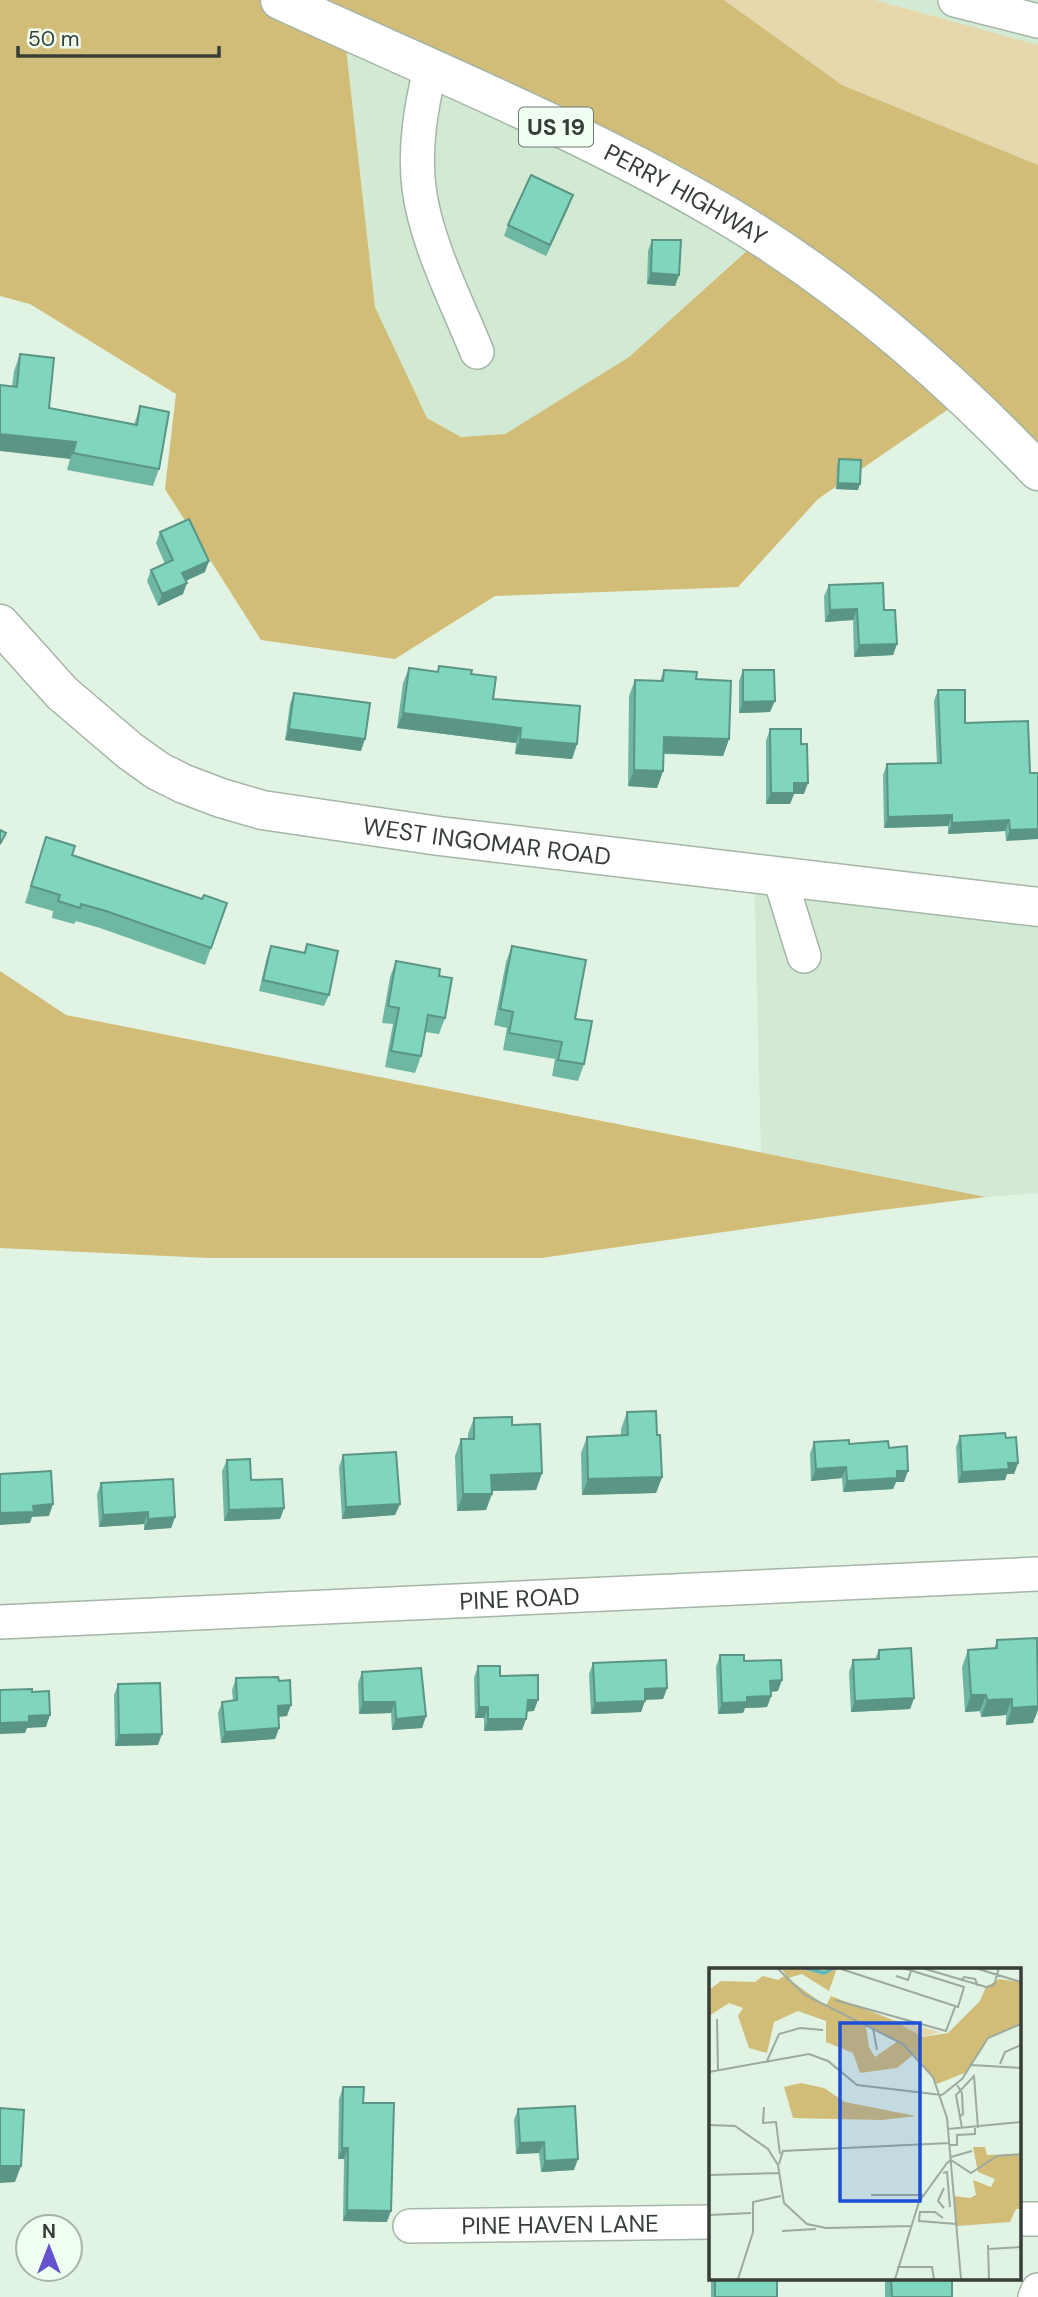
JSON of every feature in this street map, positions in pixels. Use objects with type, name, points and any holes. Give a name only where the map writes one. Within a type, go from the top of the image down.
[{"type":"main road","name":"PERRY HIGHWAY","points":[[280,0],[631,163],[716,209],[815,273],[917,354],[966,397],[1038,471]]},
{"type":"main road","name":"WEST INGOMAR ROAD","points":[[0,624],[62,693],[130,751],[158,771],[221,798],[274,812],[373,828],[1038,906]]},
{"type":"street","points":[[955,0],[1038,22]]},
{"type":"street","points":[[430,69],[420,122],[419,188],[431,237],[477,352]]},
{"type":"street","points":[[779,874],[804,956]]},
{"type":"street","name":"PINE ROAD","points":[[0,1622],[1038,1574]]},
{"type":"street","points":[[1020,2219],[1038,2219]]},
{"type":"street","name":"PINE HAVEN LANE","points":[[410,2226],[709,2222]]},
{"type":"street","points":[[1035,2297],[1038,2290]]},
{"type":"shaded area","points":[[0,0],[724,0],[842,85],[1038,165],[1038,471],[966,397],[818,499],[738,587],[495,596],[395,659],[261,640],[165,489],[176,394],[30,304],[0,296]],"holes":[[[344,30],[761,238],[629,357],[505,434],[461,437],[427,418],[375,307]]]},
{"type":"shaded area","points":[[724,0],[875,0],[1038,45],[1038,165],[842,85]]},
{"type":"shaded area","points":[[875,0],[1038,0],[1038,45],[961,25]]},
{"type":"shaded area","points":[[344,29],[761,237],[629,357],[505,434],[461,437],[427,418],[375,307]]},
{"type":"shaded area","points":[[754,871],[1038,907],[1038,1193],[986,1197],[761,1152]]},
{"type":"shaded area","points":[[0,971],[66,1015],[986,1197],[541,1258],[209,1258],[0,1248]]},
{"type":"building","points":[[531,175],[573,195],[550,245],[508,225]]},
{"type":"building","points":[[652,240],[681,240],[679,275],[651,273]]},
{"type":"building","points":[[20,354],[54,358],[49,408],[137,425],[140,406],[169,412],[159,469],[73,453],[76,442],[0,434],[0,385],[17,387]]},
{"type":"building","points":[[839,459],[861,460],[860,484],[838,483]]},
{"type":"building","points":[[189,519],[209,561],[182,573],[187,583],[162,594],[151,570],[173,560],[160,532]]},
{"type":"building","points":[[883,583],[884,610],[895,610],[897,644],[859,645],[857,609],[830,610],[829,585]]},
{"type":"building","points":[[439,666],[472,670],[471,674],[496,677],[493,699],[580,706],[577,744],[520,739],[521,728],[403,713],[409,668],[438,672]]},
{"type":"building","points":[[664,670],[697,672],[696,679],[731,681],[729,739],[664,737],[663,771],[634,770],[635,680],[663,681]]},
{"type":"building","points":[[743,670],[774,670],[775,701],[743,702]]},
{"type":"building","points":[[938,690],[965,690],[965,723],[1028,721],[1030,773],[1038,773],[1038,829],[1010,830],[1009,820],[952,823],[952,815],[888,817],[887,764],[941,763]]},
{"type":"building","points":[[294,693],[370,703],[365,739],[289,729]]},
{"type":"building","points":[[770,729],[801,729],[801,744],[807,744],[808,783],[794,783],[794,793],[771,793]]},
{"type":"building","points":[[0,830],[6,833],[0,844]]},
{"type":"building","points":[[46,837],[75,846],[72,855],[202,899],[204,895],[227,903],[211,948],[106,911],[81,904],[80,908],[58,901],[60,895],[31,886]]},
{"type":"building","points":[[307,944],[338,951],[329,995],[263,980],[271,946],[305,953]]},
{"type":"building","points":[[512,946],[586,960],[575,1019],[592,1021],[584,1064],[558,1060],[562,1042],[509,1033],[513,1012],[500,1009]]},
{"type":"building","points":[[396,961],[440,969],[439,976],[452,978],[445,1018],[428,1015],[421,1056],[391,1051],[399,1008],[388,1006]]},
{"type":"building","points":[[656,1411],[662,1477],[588,1479],[587,1437],[628,1435],[627,1412]]},
{"type":"building","points":[[512,1417],[512,1425],[540,1424],[542,1473],[491,1475],[492,1494],[463,1494],[461,1439],[474,1439],[474,1418]]},
{"type":"building","points":[[1005,1433],[1006,1438],[1016,1437],[1018,1463],[1008,1463],[1009,1469],[962,1472],[960,1436]]},
{"type":"building","points":[[849,1440],[849,1444],[888,1441],[889,1448],[907,1446],[908,1471],[897,1471],[897,1478],[847,1481],[846,1467],[816,1469],[814,1442]]},
{"type":"building","points":[[396,1452],[400,1504],[346,1507],[343,1455]]},
{"type":"building","points":[[250,1459],[251,1480],[282,1479],[284,1508],[229,1510],[227,1460]]},
{"type":"building","points":[[51,1471],[53,1504],[33,1506],[34,1512],[0,1513],[0,1474]]},
{"type":"building","points":[[173,1479],[175,1517],[148,1519],[148,1512],[103,1515],[101,1483]]},
{"type":"building","points":[[1037,1638],[1038,1706],[1012,1708],[1012,1699],[987,1700],[986,1695],[971,1695],[968,1650],[997,1648],[997,1640]]},
{"type":"building","points":[[911,1648],[914,1698],[855,1701],[853,1660],[879,1659],[879,1650]]},
{"type":"building","points":[[720,1655],[744,1655],[744,1661],[781,1660],[782,1680],[770,1681],[771,1696],[747,1697],[747,1702],[722,1703]]},
{"type":"building","points":[[666,1660],[667,1688],[645,1689],[645,1701],[595,1703],[593,1663]]},
{"type":"building","points":[[478,1666],[500,1666],[500,1676],[538,1675],[538,1700],[528,1700],[526,1719],[488,1719],[488,1707],[479,1707]]},
{"type":"building","points":[[421,1668],[426,1716],[396,1719],[395,1702],[363,1702],[362,1672]]},
{"type":"building","points":[[278,1677],[279,1681],[290,1680],[291,1705],[278,1706],[279,1728],[225,1732],[222,1702],[237,1700],[236,1678]]},
{"type":"building","points":[[160,1683],[162,1734],[119,1735],[118,1684]]},
{"type":"building","points":[[32,1689],[32,1692],[49,1691],[50,1715],[29,1716],[29,1722],[0,1723],[0,1690]]},
{"type":"building","points":[[343,2087],[364,2087],[363,2103],[394,2103],[391,2211],[347,2210],[348,2148],[342,2148]]},
{"type":"building","points":[[575,2106],[578,2159],[545,2161],[544,2142],[520,2143],[518,2109]]},
{"type":"building","points":[[0,2108],[24,2110],[21,2166],[0,2166]]},
{"type":"building","points":[[715,2280],[777,2280],[777,2297],[715,2297]]},
{"type":"building","points":[[891,2280],[952,2280],[952,2297],[892,2297]]}]
